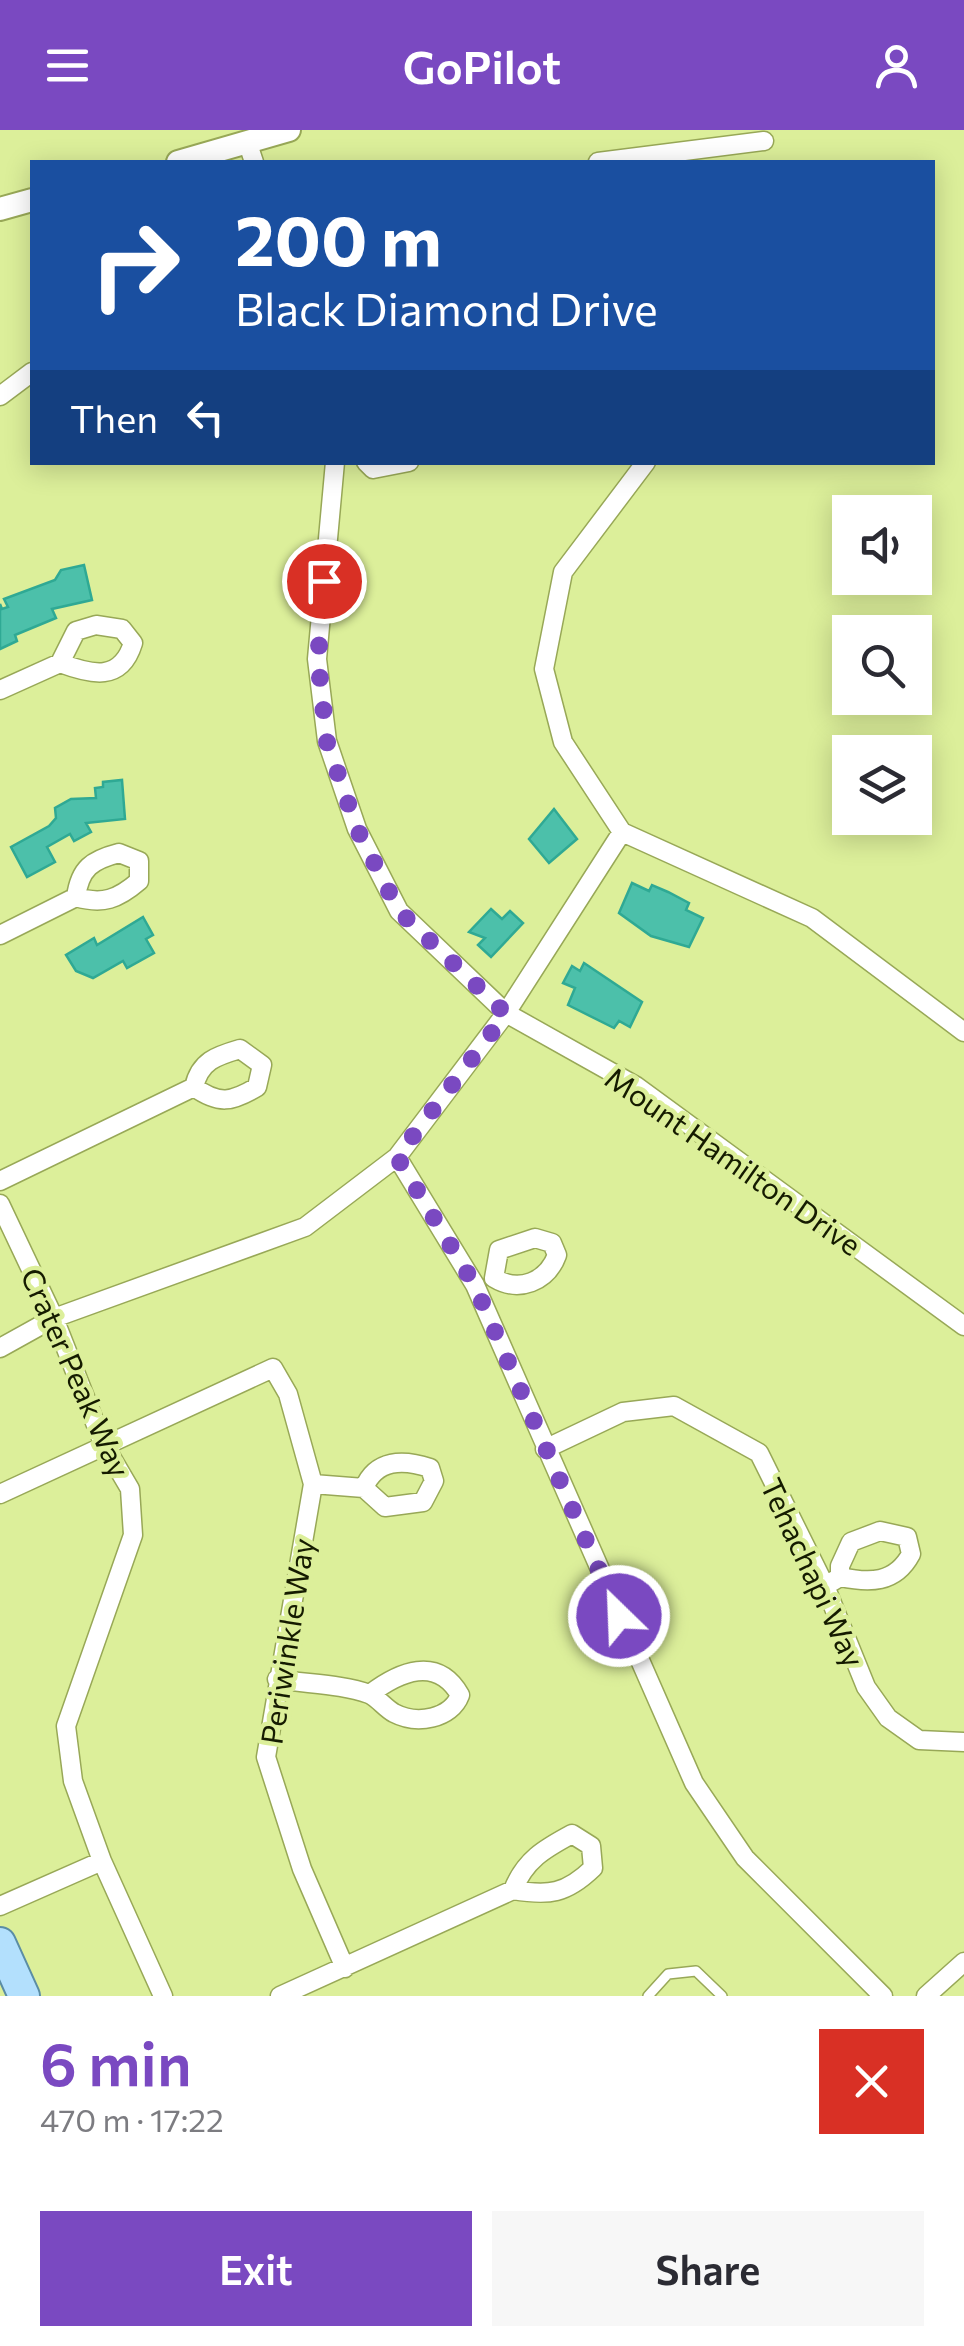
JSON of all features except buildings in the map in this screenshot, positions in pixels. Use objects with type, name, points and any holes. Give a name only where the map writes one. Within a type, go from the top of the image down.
[{"type":"main road","points":[[0,1942],[24,1996]]},
{"type":"street","points":[[194,160],[251,153],[289,130]]},
{"type":"street","points":[[610,160],[763,135],[764,160]]},
{"type":"street","points":[[0,209],[30,201]]},
{"type":"street","points":[[0,396],[30,374]]},
{"type":"street","name":"Mount Hamilton Drive","points":[[335,465],[318,660],[327,742],[357,829],[399,911],[506,1014],[636,1086],[964,1326]]},
{"type":"street","points":[[644,465],[563,572],[544,669],[563,742],[622,832],[812,918],[964,1032]]},
{"type":"street","points":[[0,690],[60,663]]},
{"type":"street","points":[[0,1348],[54,1318],[305,1227],[397,1157],[506,1014],[622,832]]},
{"type":"street","points":[[0,935],[76,896]]},
{"type":"street","points":[[0,1181],[194,1087]]},
{"type":"street","points":[[397,1157],[475,1286],[694,1783],[745,1858],[883,1996]]},
{"type":"street","name":"Crater Peak Way","points":[[0,1204],[54,1318],[104,1443],[130,1489],[133,1535],[66,1726],[73,1781],[102,1861],[163,1996]]},
{"type":"street","points":[[475,1286],[494,1278]]},
{"type":"street","name":"Periwinkle Way","points":[[104,1443],[273,1368],[288,1394],[313,1484],[266,1757],[302,1869],[345,1968]]},
{"type":"street","name":"Tehachapi Way","points":[[544,1448],[624,1412],[674,1406],[759,1453],[832,1582],[866,1687],[888,1718],[920,1740],[964,1742]]},
{"type":"street","points":[[0,1494],[104,1443]]},
{"type":"street","points":[[313,1484],[364,1488]]},
{"type":"street","points":[[277,1679],[370,1694]]},
{"type":"street","points":[[0,1906],[102,1861]]},
{"type":"street","points":[[280,1996],[513,1890]]},
{"type":"street","points":[[926,1996],[964,1962]]},
{"type":"lane","points":[[648,1996],[668,1974],[696,1971],[722,1996]]},
{"type":"route","points":[[324,581],[318,660],[327,742],[357,829],[399,911],[506,1014],[397,1157],[475,1286],[619,1616]]}]
